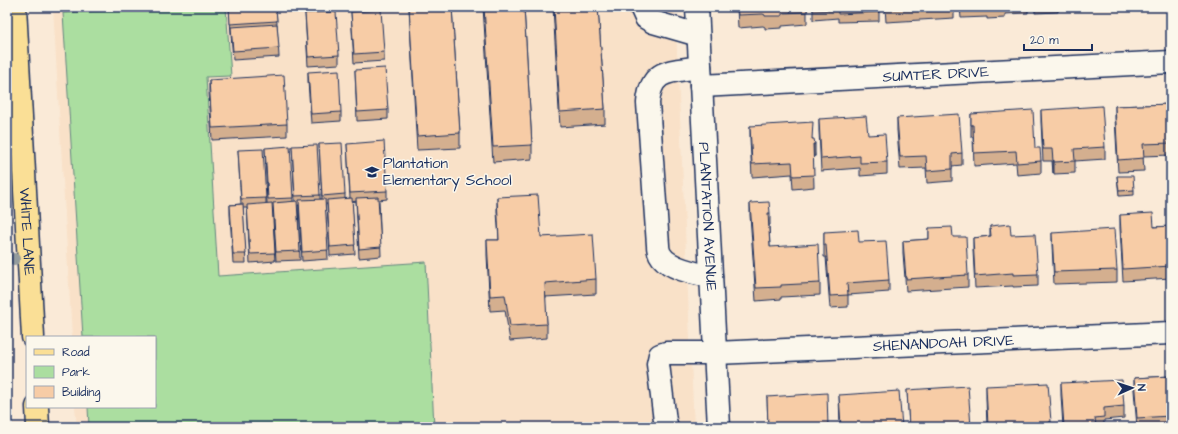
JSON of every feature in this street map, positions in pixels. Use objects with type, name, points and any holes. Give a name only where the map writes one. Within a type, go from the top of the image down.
[{"type":"main road","name":"WHITE LANE","points":[[15,7],[33,336]]},
{"type":"main road","points":[[37,408],[38,427]]},
{"type":"street","points":[[640,7],[646,18],[653,22],[698,36]]},
{"type":"street","name":"PLANTATION AVENUE","points":[[696,7],[719,427]]},
{"type":"street","name":"SUMTER DRIVE","points":[[711,276],[696,274],[680,268],[668,262],[660,254],[658,245],[648,103],[649,91],[652,83],[657,77],[668,72],[700,77],[1171,62]]},
{"type":"street","name":"SHENANDOAH DRIVE","points":[[667,427],[665,422],[658,364],[660,356],[666,353],[715,353],[1171,333]]},
{"type":"shaded area","name":"Plantation Elementary School","points":[[53,7],[675,7],[694,427],[77,427],[75,408],[156,408],[156,336],[72,336]]},
{"type":"green space","points":[[226,7],[231,76],[206,77],[218,276],[426,262],[434,427],[89,427],[88,408],[156,408],[156,336],[83,336],[63,13],[161,8]]},
{"type":"building","points":[[229,7],[276,7],[277,21],[230,24]]},
{"type":"building","points":[[409,7],[452,7],[460,133],[417,136]]},
{"type":"building","points":[[484,7],[524,7],[532,145],[493,147]]},
{"type":"building","points":[[554,7],[598,7],[605,109],[560,112]]},
{"type":"building","points":[[737,7],[807,7],[807,12],[782,13],[782,16],[765,16],[763,14],[738,15]]},
{"type":"building","points":[[813,7],[879,7],[879,12],[838,14],[838,10],[813,11]]},
{"type":"building","points":[[886,7],[933,7],[886,10]]},
{"type":"building","points":[[381,10],[384,52],[354,54],[351,12]]},
{"type":"building","points":[[336,12],[339,55],[308,57],[305,13]]},
{"type":"building","points":[[277,24],[279,48],[233,51],[231,27]]},
{"type":"building","points":[[385,68],[388,110],[357,112],[355,70]]},
{"type":"building","points":[[339,70],[341,112],[311,114],[308,72]]},
{"type":"building","points":[[284,75],[287,124],[212,128],[209,80]]},
{"type":"building","points":[[1171,104],[1171,143],[1143,144],[1144,158],[1118,160],[1115,106]]},
{"type":"building","points":[[1102,106],[1105,147],[1074,149],[1075,161],[1054,162],[1052,149],[1043,149],[1041,110]]},
{"type":"building","points":[[1033,110],[1035,148],[1040,148],[1041,161],[1017,163],[1016,151],[974,153],[971,114]]},
{"type":"building","points":[[959,114],[962,153],[952,154],[952,169],[927,171],[926,156],[900,157],[897,118]]},
{"type":"building","points":[[866,116],[868,135],[885,134],[887,162],[860,163],[860,156],[821,159],[819,119]]},
{"type":"building","points":[[813,122],[812,139],[814,139],[815,144],[813,144],[814,175],[793,176],[792,162],[752,164],[750,126]]},
{"type":"building","points":[[384,141],[387,191],[350,193],[347,144]]},
{"type":"building","points":[[342,143],[345,194],[322,196],[319,144]]},
{"type":"building","points":[[317,145],[320,195],[295,196],[292,146]]},
{"type":"building","points":[[290,146],[293,198],[268,199],[265,148]]},
{"type":"building","points":[[263,149],[266,198],[241,199],[238,150]]},
{"type":"building","points":[[1117,176],[1133,176],[1134,190],[1119,191]]},
{"type":"building","points":[[538,195],[541,237],[593,234],[596,279],[545,283],[547,324],[510,326],[505,295],[490,296],[487,240],[499,240],[497,197]]},
{"type":"building","points":[[378,197],[381,247],[359,249],[356,198]]},
{"type":"building","points":[[352,198],[355,245],[330,247],[327,200]]},
{"type":"building","points":[[325,199],[328,250],[302,252],[299,200]]},
{"type":"building","points":[[297,201],[300,251],[276,252],[273,203]]},
{"type":"building","points":[[769,202],[770,213],[768,213],[770,247],[818,244],[820,283],[756,288],[750,203]]},
{"type":"building","points":[[272,203],[275,253],[250,254],[247,205]]},
{"type":"building","points":[[243,204],[246,254],[233,254],[230,205]]},
{"type":"building","points":[[1153,213],[1154,227],[1171,226],[1171,266],[1123,269],[1120,215]]},
{"type":"building","points":[[1010,224],[1011,235],[1035,234],[1038,274],[1013,275],[1013,273],[975,276],[973,238],[991,236],[990,226]]},
{"type":"building","points":[[952,227],[953,237],[966,237],[968,275],[906,279],[903,241],[929,239],[929,228]]},
{"type":"building","points":[[1114,229],[1117,270],[1054,272],[1052,233]]},
{"type":"building","points":[[858,230],[859,242],[886,241],[889,280],[847,283],[848,295],[830,296],[826,245],[824,245],[824,232]]},
{"type":"building","points":[[1171,376],[1171,427],[1170,416],[1137,418],[1134,378]]},
{"type":"building","points":[[1122,380],[1124,406],[1104,408],[1104,417],[1095,418],[1096,427],[1064,427],[1061,383]]},
{"type":"building","points":[[1048,383],[1051,422],[1049,422],[1049,427],[1028,427],[1028,423],[988,426],[986,386]]},
{"type":"building","points":[[968,386],[971,427],[909,427],[907,390]]},
{"type":"building","points":[[899,391],[902,427],[841,427],[839,395]]},
{"type":"building","points":[[827,393],[828,427],[768,427],[767,397]]},
{"type":"place","name":"Plantation Elementary School","points":[[372,172]]}]
